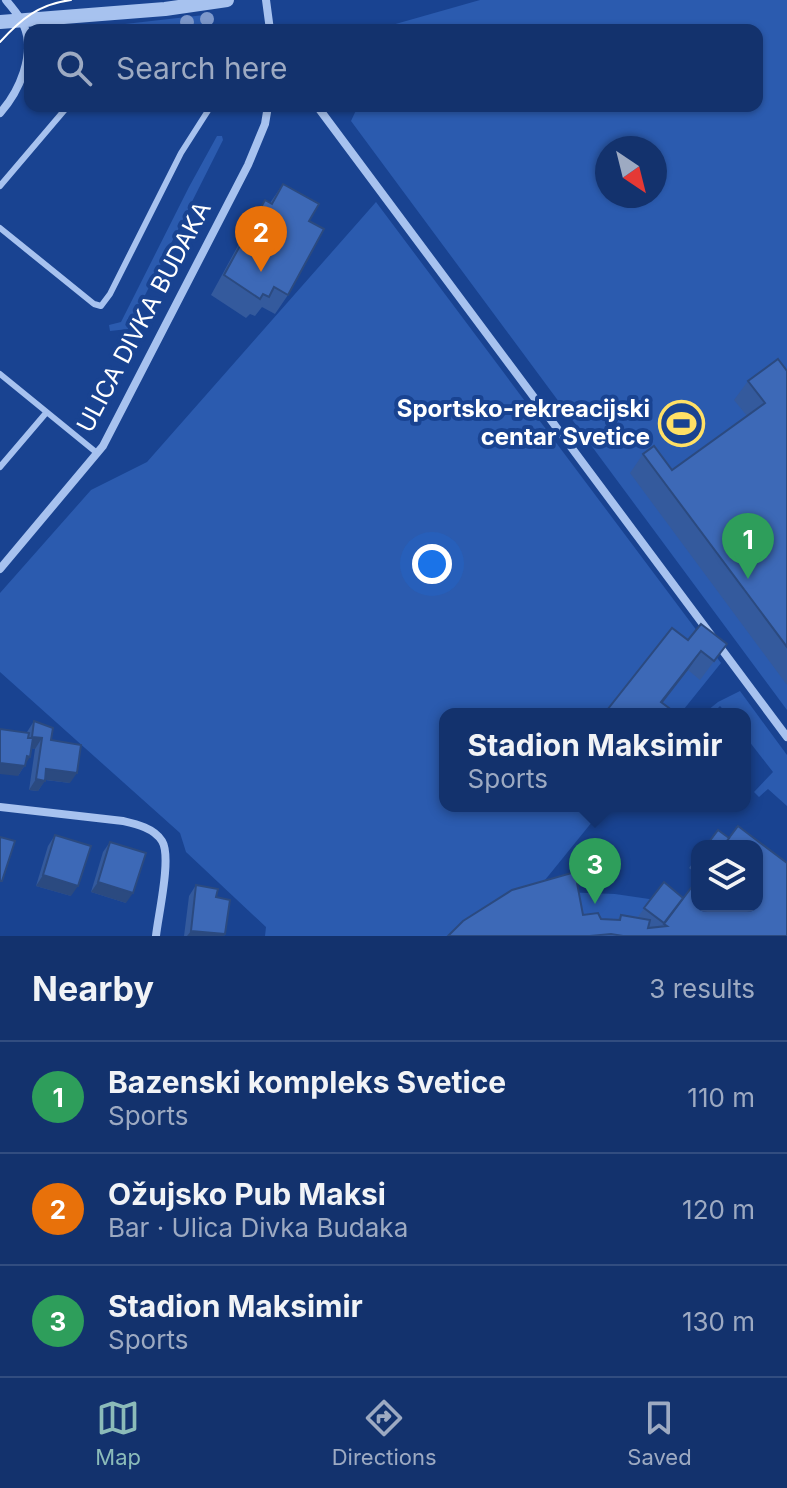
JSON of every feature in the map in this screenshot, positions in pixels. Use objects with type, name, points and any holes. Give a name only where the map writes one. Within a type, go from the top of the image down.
[{"type":"street","points":[[6,0],[24,27]]},
{"type":"street","points":[[0,22],[151,11],[227,0]]},
{"type":"street","points":[[266,0],[269,24]]},
{"type":"street","points":[[0,113],[16,91],[24,60]]},
{"type":"street","name":"ULICA DIVKA BUDAKA","points":[[0,569],[97,453],[120,417],[248,165],[267,112]]},
{"type":"street","points":[[321,112],[787,737]]},
{"type":"street","points":[[0,807],[123,821],[151,830],[160,837],[166,852],[156,936]]},
{"type":"lane","points":[[0,186],[63,112]]},
{"type":"lane","points":[[0,228],[94,304],[101,306],[110,294],[181,153],[207,112]]},
{"type":"lane","points":[[0,374],[97,453]]},
{"type":"lane","points":[[0,467],[46,413]]},
{"type":"shaded area","name":"Sportsko-rekreacijski centar Svetice","points":[[480,0],[787,0],[787,710],[351,121],[355,112],[763,112],[763,24],[396,24]]},
{"type":"shaded area","points":[[213,14],[206,24],[125,24]]},
{"type":"shaded area","points":[[217,136],[222,136],[223,140],[128,329],[110,331],[109,325],[121,322]]},
{"type":"shaded area","points":[[376,202],[721,663],[685,708],[439,708],[439,812],[600,812],[528,901],[561,892],[615,894],[691,905],[691,912],[763,912],[787,936],[265,936],[266,927],[186,852],[180,833],[0,672],[0,593],[91,490],[147,462]]},
{"type":"shaded area","points":[[740,691],[787,755],[787,806],[768,789],[759,797],[754,792],[773,772],[751,744],[751,708],[710,708]]},
{"type":"building","points":[[283,184],[319,204],[309,221],[324,229],[288,295],[274,287],[269,297],[263,294],[260,299],[224,275],[265,200],[272,204]]},
{"type":"building","points":[[778,359],[787,371],[787,647],[643,454],[654,446],[672,470],[765,403],[748,381]]},
{"type":"building","points":[[701,624],[727,644],[714,661],[701,651],[661,702],[669,708],[609,708],[672,628],[688,640]]},
{"type":"building","points":[[34,721],[53,728],[51,740],[81,745],[77,773],[46,769],[45,781],[36,779],[42,738],[32,737]]},
{"type":"building","points":[[0,729],[29,733],[28,738],[33,738],[25,766],[0,763]]},
{"type":"building","points":[[738,826],[757,840],[728,840]]},
{"type":"building","points":[[718,830],[729,838],[728,840],[710,840]]},
{"type":"building","points":[[55,835],[91,846],[78,886],[43,875]]},
{"type":"building","points":[[0,837],[15,841],[2,881],[0,881]]},
{"type":"building","points":[[110,842],[146,853],[133,893],[98,882]]},
{"type":"building","points":[[763,845],[787,863],[787,936],[448,936],[463,921],[512,890],[575,872],[583,915],[598,913],[601,919],[620,920],[621,915],[650,920],[648,928],[667,926],[664,924],[691,888],[691,912],[763,912]]},
{"type":"building","points":[[664,882],[683,898],[664,923],[644,908]]},
{"type":"building","points":[[196,885],[218,889],[216,897],[230,900],[225,934],[191,931]]},
{"type":"tram line","points":[[0,42],[31,14],[49,5],[71,0]]},
{"type":"place","name":"Ožujsko Pub Maksi","points":[[261,272]]},
{"type":"place","name":"Sportsko-rekreacijski centar Svetice","points":[[681,423]]},
{"type":"place","name":"Bazenski kompleks Svetice","points":[[748,579]]},
{"type":"place","name":"Stadion Maksimir","points":[[595,904]]}]
